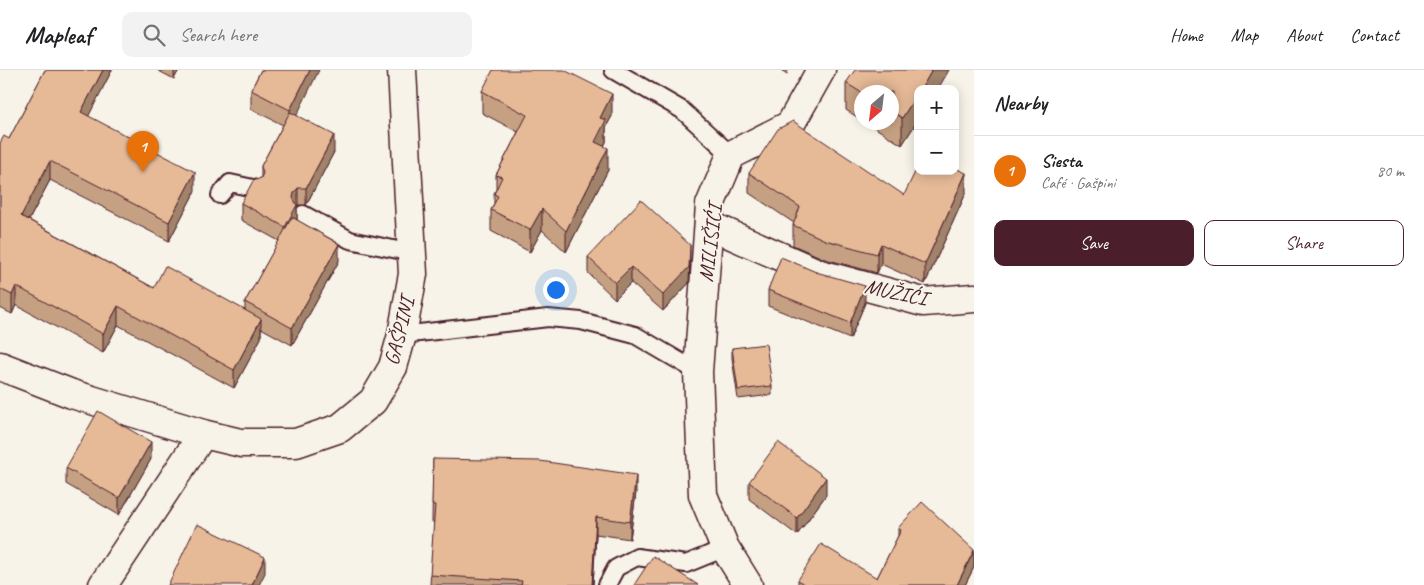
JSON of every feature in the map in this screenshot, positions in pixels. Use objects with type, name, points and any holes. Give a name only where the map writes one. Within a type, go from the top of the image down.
[{"type":"street","name":"GAŠPINI","points":[[0,366],[72,394],[203,434],[242,443],[296,444],[340,428],[373,401],[393,367],[402,335],[413,274],[402,70]]},
{"type":"street","points":[[731,155],[790,125],[821,70]]},
{"type":"street","name":"MILIŠIĆI","points":[[731,155],[710,205],[698,372],[703,496],[725,548],[748,585]]},
{"type":"street","name":"MUŽIĆI","points":[[709,225],[820,274],[923,302],[974,298]]},
{"type":"street","points":[[102,585],[203,434]]},
{"type":"lane","points":[[613,70],[682,110],[731,155]]},
{"type":"lane","points":[[220,195],[230,183],[253,188]]},
{"type":"lane","points":[[303,214],[350,240],[412,253]]},
{"type":"lane","points":[[402,335],[548,318],[581,321],[635,335],[698,372]]},
{"type":"lane","points":[[608,585],[616,568],[638,557],[686,564],[725,548]]},
{"type":"building","points":[[45,70],[103,70],[81,112],[195,172],[169,222],[50,161],[21,216],[154,288],[165,266],[261,319],[234,370],[118,306],[103,334],[16,286],[12,295],[0,289],[0,143],[4,136],[9,139]]},
{"type":"building","points":[[261,70],[310,70],[290,110],[251,90]]},
{"type":"building","points":[[493,70],[564,70],[612,94],[600,118],[606,120],[595,142],[608,148],[566,231],[542,209],[530,230],[491,210],[498,196],[494,194],[502,177],[496,175],[527,115],[482,91]]},
{"type":"building","points":[[855,70],[932,70],[923,85],[914,85],[914,99],[902,118],[899,116],[899,85],[854,85],[854,88],[846,83]]},
{"type":"building","points":[[290,112],[334,135],[306,188],[298,188],[294,193],[293,198],[297,205],[285,227],[241,203],[253,181],[261,178],[263,173],[261,166]]},
{"type":"building","points":[[793,121],[904,195],[914,174],[959,175],[959,170],[966,173],[925,264],[881,244],[877,254],[825,240],[793,225],[800,207],[749,173],[778,129]]},
{"type":"building","points":[[641,200],[690,245],[689,267],[663,295],[631,267],[615,283],[588,257]]},
{"type":"building","points":[[292,217],[339,244],[292,328],[245,302]]},
{"type":"building","points":[[781,257],[816,272],[865,286],[850,323],[768,290]]},
{"type":"building","points":[[766,344],[772,386],[738,390],[732,348]]},
{"type":"building","points":[[98,411],[151,442],[119,498],[66,468]]},
{"type":"building","points":[[778,442],[826,478],[797,518],[749,482]]},
{"type":"building","points":[[433,459],[540,461],[636,475],[630,522],[596,517],[592,585],[521,585],[522,581],[430,575],[435,505],[432,505]]},
{"type":"building","points":[[922,502],[974,550],[957,585],[806,585],[798,580],[821,544],[877,578],[901,530],[898,528]]},
{"type":"building","points":[[197,524],[265,557],[252,585],[168,585]]},
{"type":"building","points":[[653,556],[698,585],[634,585]]},
{"type":"place","name":"Siesta","points":[[143,172]]}]
